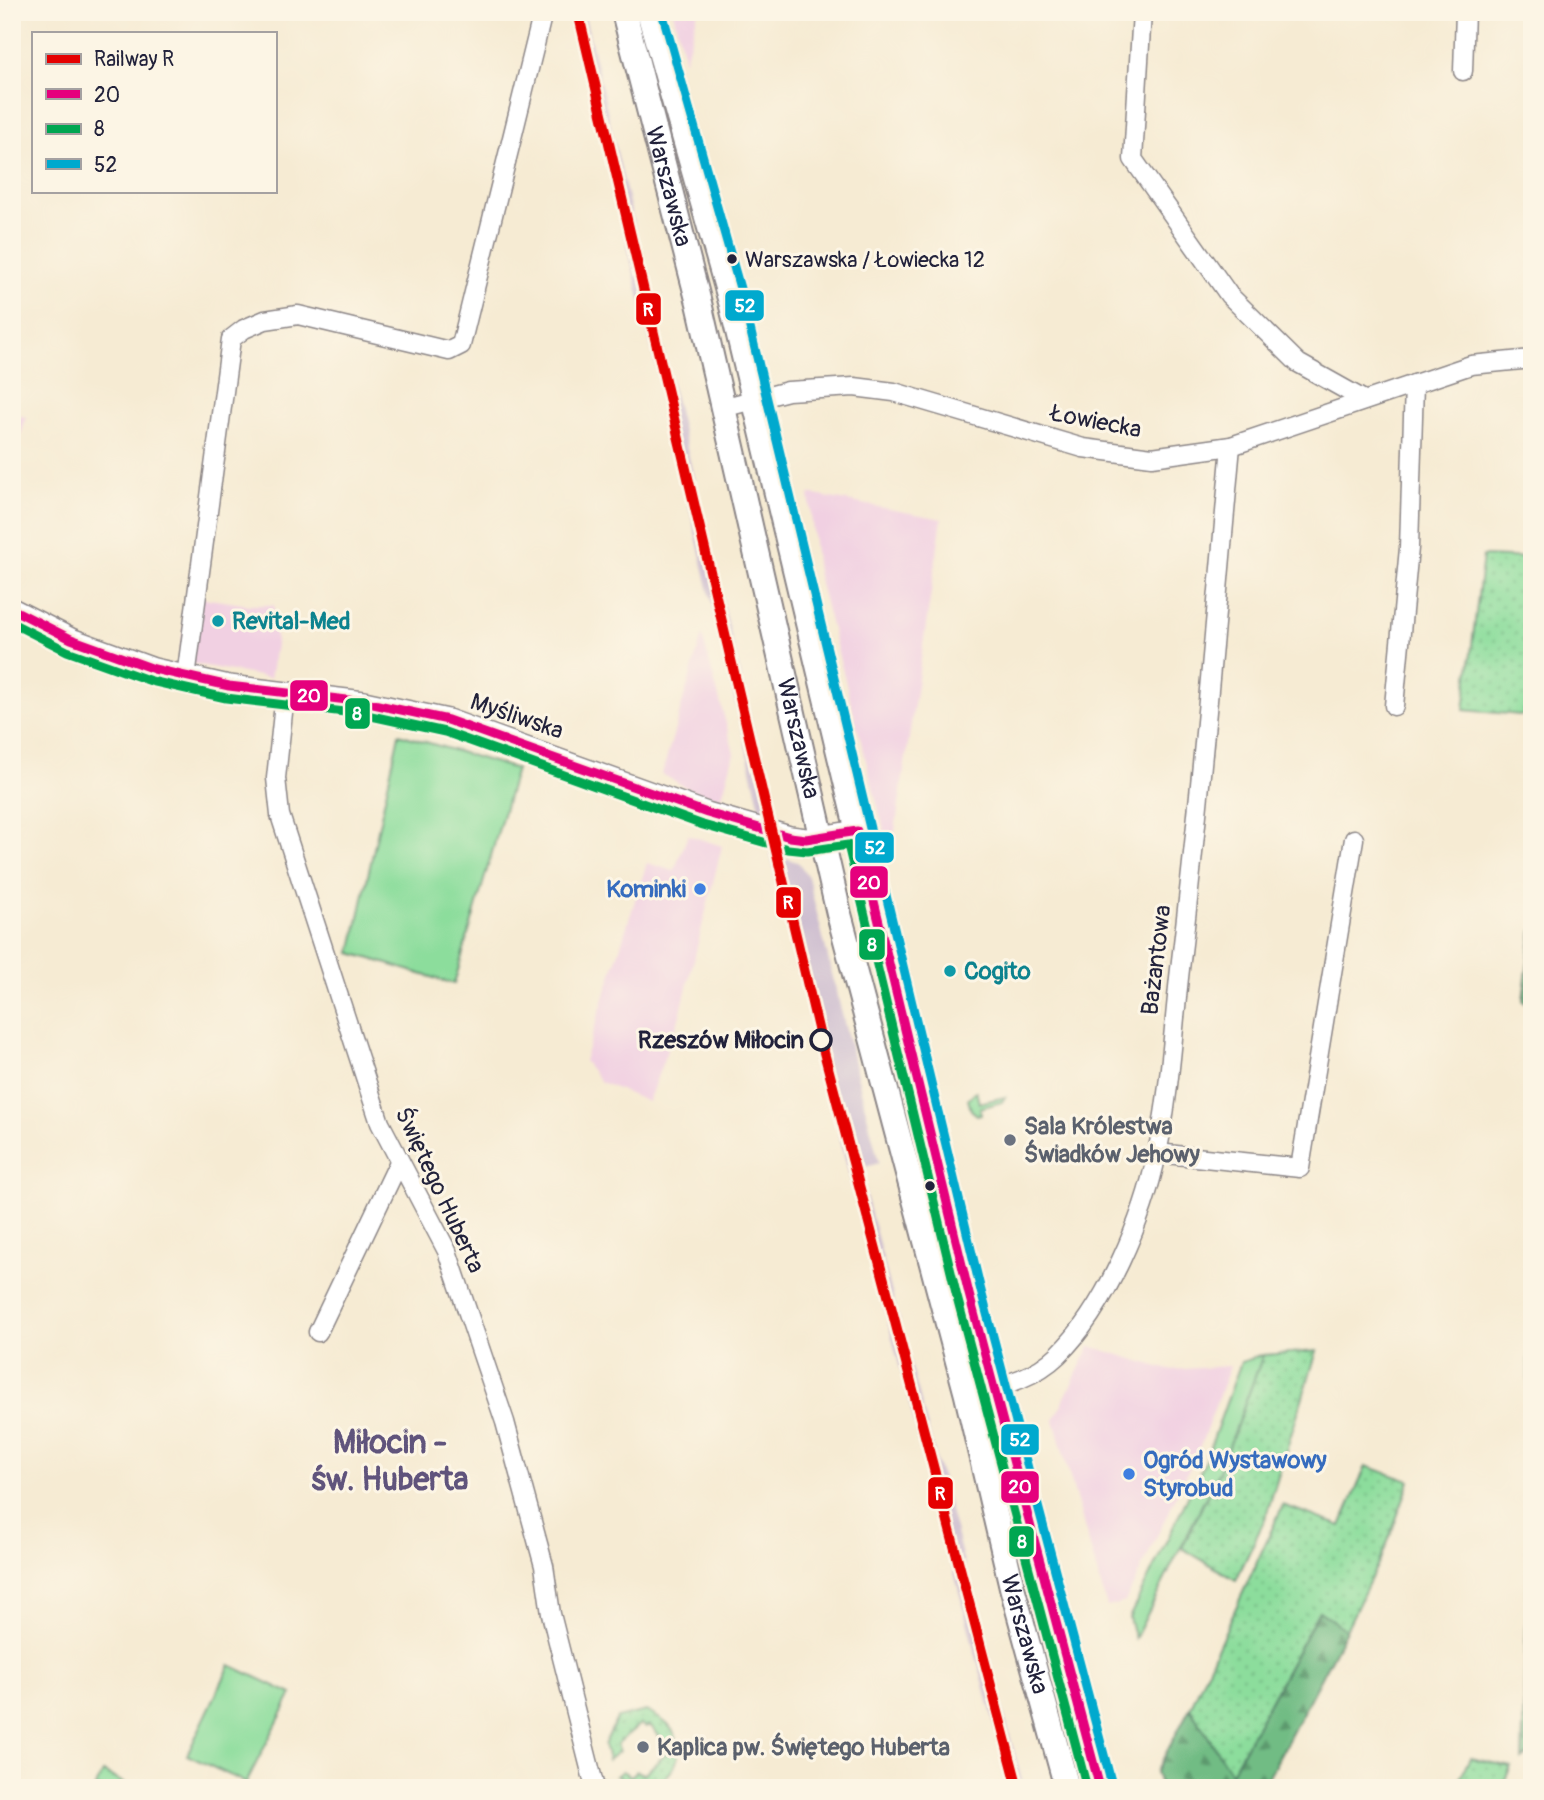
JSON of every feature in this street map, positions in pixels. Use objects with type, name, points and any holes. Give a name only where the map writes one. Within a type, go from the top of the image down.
[{"type":"main road","name":"Warszawska","points":[[624,12],[699,303],[822,838],[967,1395],[1012,1587],[1067,1788]]},
{"type":"main road","name":"Warszawska","points":[[649,12],[731,302],[752,399],[994,1388],[1100,1788]]},
{"type":"street","points":[[186,677],[231,339],[265,320],[298,315],[449,351],[461,345],[543,12]]},
{"type":"street","points":[[1142,12],[1133,159],[1229,295],[1298,362],[1364,400]]},
{"type":"street","points":[[1463,71],[1465,12]]},
{"type":"street","name":"Łowiecka","points":[[722,408],[788,391],[854,387],[894,392],[1083,448],[1152,457],[1231,446],[1326,416],[1364,400],[1455,370],[1532,359]]},
{"type":"street","points":[[1394,706],[1409,548],[1414,384]]},
{"type":"street","name":"Bażantowa","points":[[967,1395],[1032,1375],[1058,1355],[1098,1302],[1141,1209],[1157,1153],[1190,890],[1231,446]]},
{"type":"street","name":"Myśliwska","points":[[12,609],[108,655],[186,677],[285,694],[364,702],[448,720],[730,820],[790,838],[822,838],[857,831]]},
{"type":"street","name":"Świętego Huberta","points":[[285,694],[276,778],[280,815],[380,1123],[447,1251],[505,1422],[544,1566],[551,1614],[595,1788]]},
{"type":"street","points":[[1157,1153],[1300,1168],[1354,839]]},
{"type":"street","points":[[318,1332],[399,1162]]},
{"type":"shaded area","points":[[572,12],[584,12],[773,813],[761,813]]},
{"type":"shaded area","points":[[673,12],[698,12],[685,61]]},
{"type":"shaded area","points":[[12,414],[26,417],[12,469]]},
{"type":"shaded area","points":[[809,494],[942,519],[891,857],[817,572]]},
{"type":"shaded area","points":[[188,596],[249,605],[274,605],[276,645],[270,678],[179,661]]},
{"type":"shaded area","points":[[702,635],[734,753],[721,800],[689,789],[662,774]]},
{"type":"shaded area","points":[[688,835],[722,846],[680,1015],[648,1102],[601,1082],[584,1061],[647,863],[674,871]]},
{"type":"shaded area","points":[[770,852],[799,863],[808,877],[879,1163],[859,1169],[1024,1788],[1011,1788],[851,1184]]},
{"type":"shaded area","name":"Ogród Wystawowy Styrobud","points":[[1090,1346],[1169,1370],[1230,1366],[1200,1447],[1125,1602],[1107,1607],[1054,1420]]},
{"type":"green space","points":[[1483,556],[1532,558],[1532,716],[1464,710]]},
{"type":"green space","points":[[399,734],[516,769],[454,984],[351,953]]},
{"type":"green space","points":[[1532,930],[1532,1008],[1523,1001]]},
{"type":"green space","points":[[976,1091],[979,1103],[1005,1097],[1002,1102],[980,1108],[981,1114],[977,1115],[971,1110],[968,1099]]},
{"type":"green space","points":[[1528,1342],[1532,1342],[1532,1634],[1526,1634],[1530,1496]]},
{"type":"green space","points":[[1317,1351],[1265,1519],[1236,1580],[1182,1548],[1222,1465],[1263,1355]]},
{"type":"green space","points":[[1263,1355],[1222,1465],[1135,1639],[1129,1618],[1204,1464],[1241,1362]]},
{"type":"green space","points":[[1366,1466],[1410,1481],[1386,1547],[1346,1630],[1319,1611],[1231,1774],[1190,1708],[1283,1505],[1341,1526]]},
{"type":"green space","points":[[1319,1611],[1346,1630],[1263,1788],[1161,1788],[1156,1772],[1190,1708],[1231,1773]]},
{"type":"green space","points":[[1526,1634],[1532,1634],[1532,1752],[1522,1759]]},
{"type":"green space","points":[[230,1665],[292,1694],[246,1783],[187,1755]]},
{"type":"green space","points":[[646,1711],[669,1726],[676,1736],[678,1757],[668,1775],[660,1781],[638,1786],[616,1776],[622,1771],[631,1776],[637,1771],[644,1774],[666,1754],[663,1750],[666,1744],[650,1725],[646,1727],[640,1724],[617,1744],[619,1751],[608,1760],[604,1745],[617,1718]]},
{"type":"green space","points":[[1470,1758],[1511,1767],[1501,1788],[1455,1788]]},
{"type":"green space","points":[[103,1772],[133,1788],[95,1788]]},
{"type":"rail line","name":"R","points":[[578,12],[821,1041],[1018,1788]]},
{"type":"transit line","name":"52","points":[[662,12],[743,299],[981,1291],[1112,1785]]},
{"type":"transit line","name":"20","points":[[12,609],[71,639],[154,669],[229,686],[364,702],[448,720],[707,813],[790,837],[806,839],[857,831],[969,1294],[1100,1788]]},
{"type":"transit line","name":"8","points":[[12,623],[67,651],[151,681],[226,698],[362,714],[445,732],[703,825],[788,849],[807,851],[848,845],[957,1297],[1087,1788]]},
{"type":"place","name":"Warszawska / Łowiecka 12","points":[[732,259]]},
{"type":"place","name":"Revital-Med","points":[[218,621]]},
{"type":"place","name":"Kominki","points":[[700,889]]},
{"type":"place","name":"Cogito","points":[[950,971]]},
{"type":"place","name":"Rzeszów Miłocin","points":[[821,1040]]},
{"type":"place","name":"Sala Królestwa Świadków Jehowy","points":[[1010,1140]]},
{"type":"place","name":"Ogród Wystawowy Styrobud","points":[[1129,1474]]},
{"type":"place","name":"Kaplica pw. Świętego Huberta","points":[[643,1747]]},
{"type":"district","name":"Miłocin - św. Huberta","points":[[390,1460]]}]
